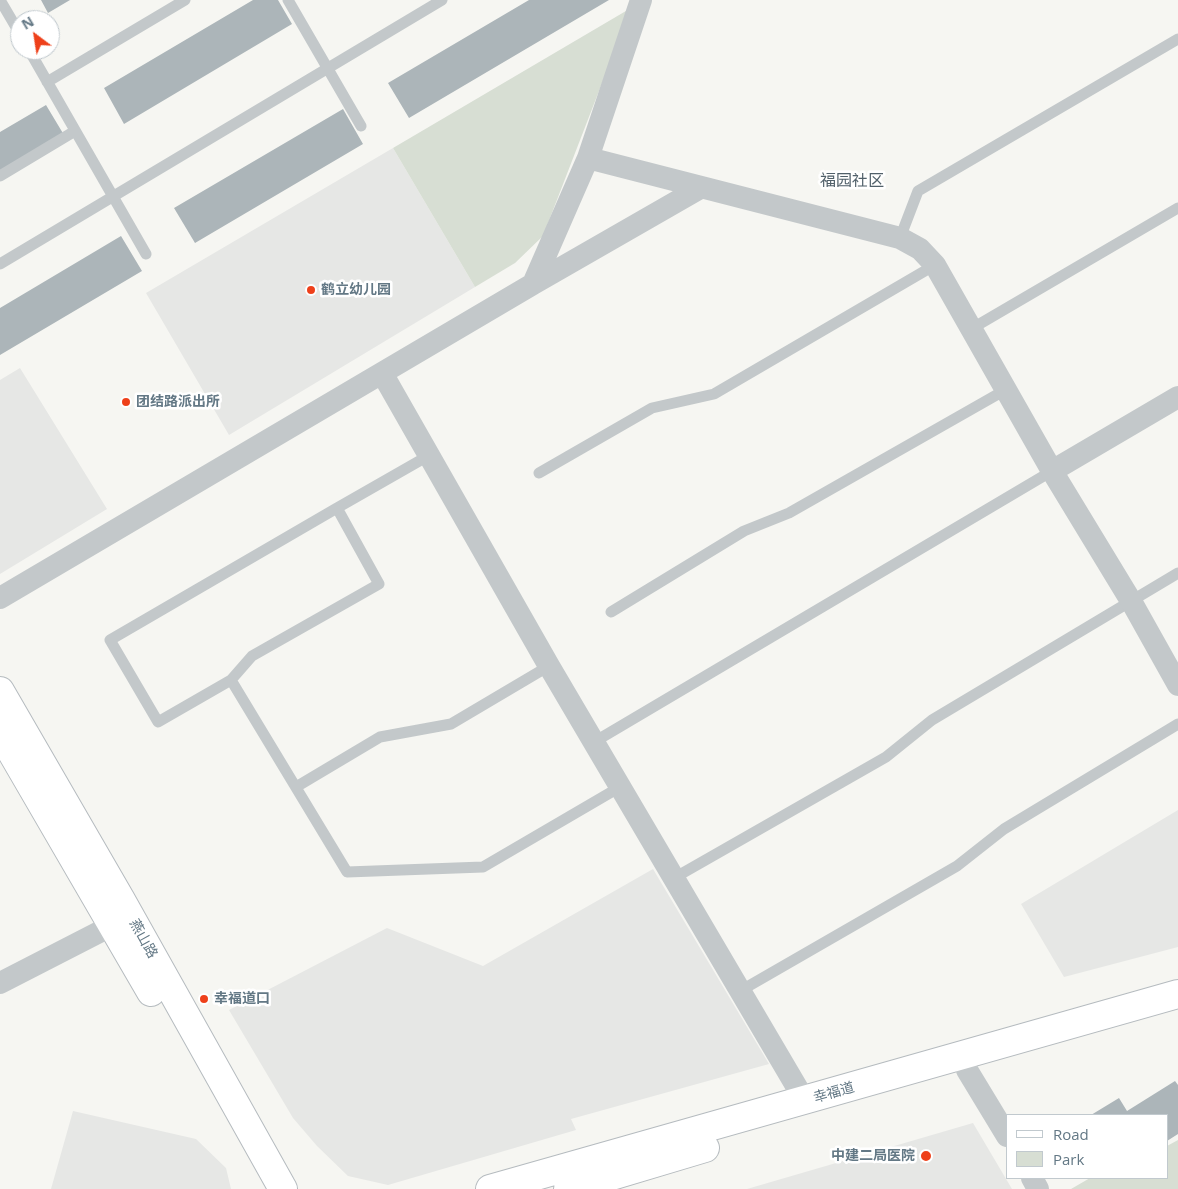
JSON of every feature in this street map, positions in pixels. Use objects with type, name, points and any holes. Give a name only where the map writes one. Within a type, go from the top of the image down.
[{"type":"main road","name":"燕山路","points":[[0,691],[121,900],[283,1189]]},
{"type":"main road","name":"燕山路","points":[[0,732],[265,1189]]},
{"type":"main road","name":"幸福道","points":[[490,1189],[1178,994]]},
{"type":"main road","name":"幸福道","points":[[568,1189],[967,1070],[1178,1011]]},
{"type":"street","points":[[533,284],[588,158],[641,0]]},
{"type":"street","points":[[588,158],[900,238],[920,248],[935,265],[1052,471],[1131,601],[1178,684]]},
{"type":"street","points":[[0,598],[533,284],[702,187]]},
{"type":"street","points":[[382,373],[549,666],[805,1101]]},
{"type":"street","points":[[1052,471],[1178,397]]},
{"type":"street","points":[[0,983],[113,925]]},
{"type":"street","points":[[967,1070],[1006,1134]]},
{"type":"lane","points":[[0,0],[10,17]]},
{"type":"lane","points":[[47,82],[185,0]]},
{"type":"lane","points":[[288,0],[361,126]]},
{"type":"lane","points":[[0,264],[442,0]]},
{"type":"lane","points":[[900,238],[918,191],[1178,39]]},
{"type":"lane","points":[[35,60],[146,254]]},
{"type":"lane","points":[[0,176],[75,131]]},
{"type":"lane","points":[[971,329],[1178,208]]},
{"type":"lane","points":[[539,473],[652,408],[714,394],[935,265]]},
{"type":"lane","points":[[611,612],[744,531],[789,513],[1007,389]]},
{"type":"lane","points":[[337,508],[379,584],[252,656],[231,680],[158,722],[110,640],[337,508],[428,456]]},
{"type":"lane","points":[[594,742],[1052,471]]},
{"type":"lane","points":[[674,878],[886,757],[932,720],[1178,573]]},
{"type":"lane","points":[[296,788],[380,737],[451,724],[549,666]]},
{"type":"lane","points":[[231,680],[347,872],[483,867],[620,787]]},
{"type":"lane","points":[[740,991],[958,866],[1004,829],[1178,724]]},
{"type":"shaded area","name":"鹤立幼儿园","points":[[393,148],[475,287],[229,435],[146,293]]},
{"type":"shaded area","points":[[20,368],[107,509],[0,574],[0,380]]},
{"type":"shaded area","points":[[1178,810],[1178,947],[1064,977],[1021,904]]},
{"type":"shaded area","points":[[653,869],[769,1064],[571,1119],[576,1130],[388,1185],[348,1176],[317,1146],[293,1118],[229,1010],[387,928],[483,966]]},
{"type":"shaded area","points":[[73,1111],[196,1139],[226,1168],[231,1189],[51,1189]]},
{"type":"shaded area","name":"中建二局医院","points":[[973,1123],[1012,1189],[747,1189]]},
{"type":"green space","points":[[631,8],[543,236],[515,263],[475,287],[393,148]]},
{"type":"green space","points":[[1178,1140],[1178,1189],[1071,1189],[1088,1179],[1168,1179],[1168,1145]]},
{"type":"building","points":[[41,0],[70,0],[53,10],[46,10]]},
{"type":"building","points":[[253,0],[278,0],[292,24],[124,124],[104,88]]},
{"type":"building","points":[[529,0],[609,0],[409,118],[388,83]]},
{"type":"building","points":[[46,105],[67,140],[0,180],[0,132]]},
{"type":"building","points":[[343,109],[363,144],[195,243],[174,208]]},
{"type":"building","points":[[121,236],[142,271],[0,355],[0,308]]},
{"type":"building","points":[[1175,1081],[1178,1085],[1178,1134],[1168,1140],[1168,1114],[1093,1114],[1119,1098],[1127,1111]]},
{"type":"place","name":"鹤立幼儿园","points":[[311,290]]},
{"type":"place","name":"团结路派出所","points":[[126,402]]},
{"type":"place","name":"幸福道口","points":[[204,999]]},
{"type":"place","name":"中建二局医院","points":[[926,1156]]},
{"type":"district","name":"福园社区","points":[[852,181]]}]
